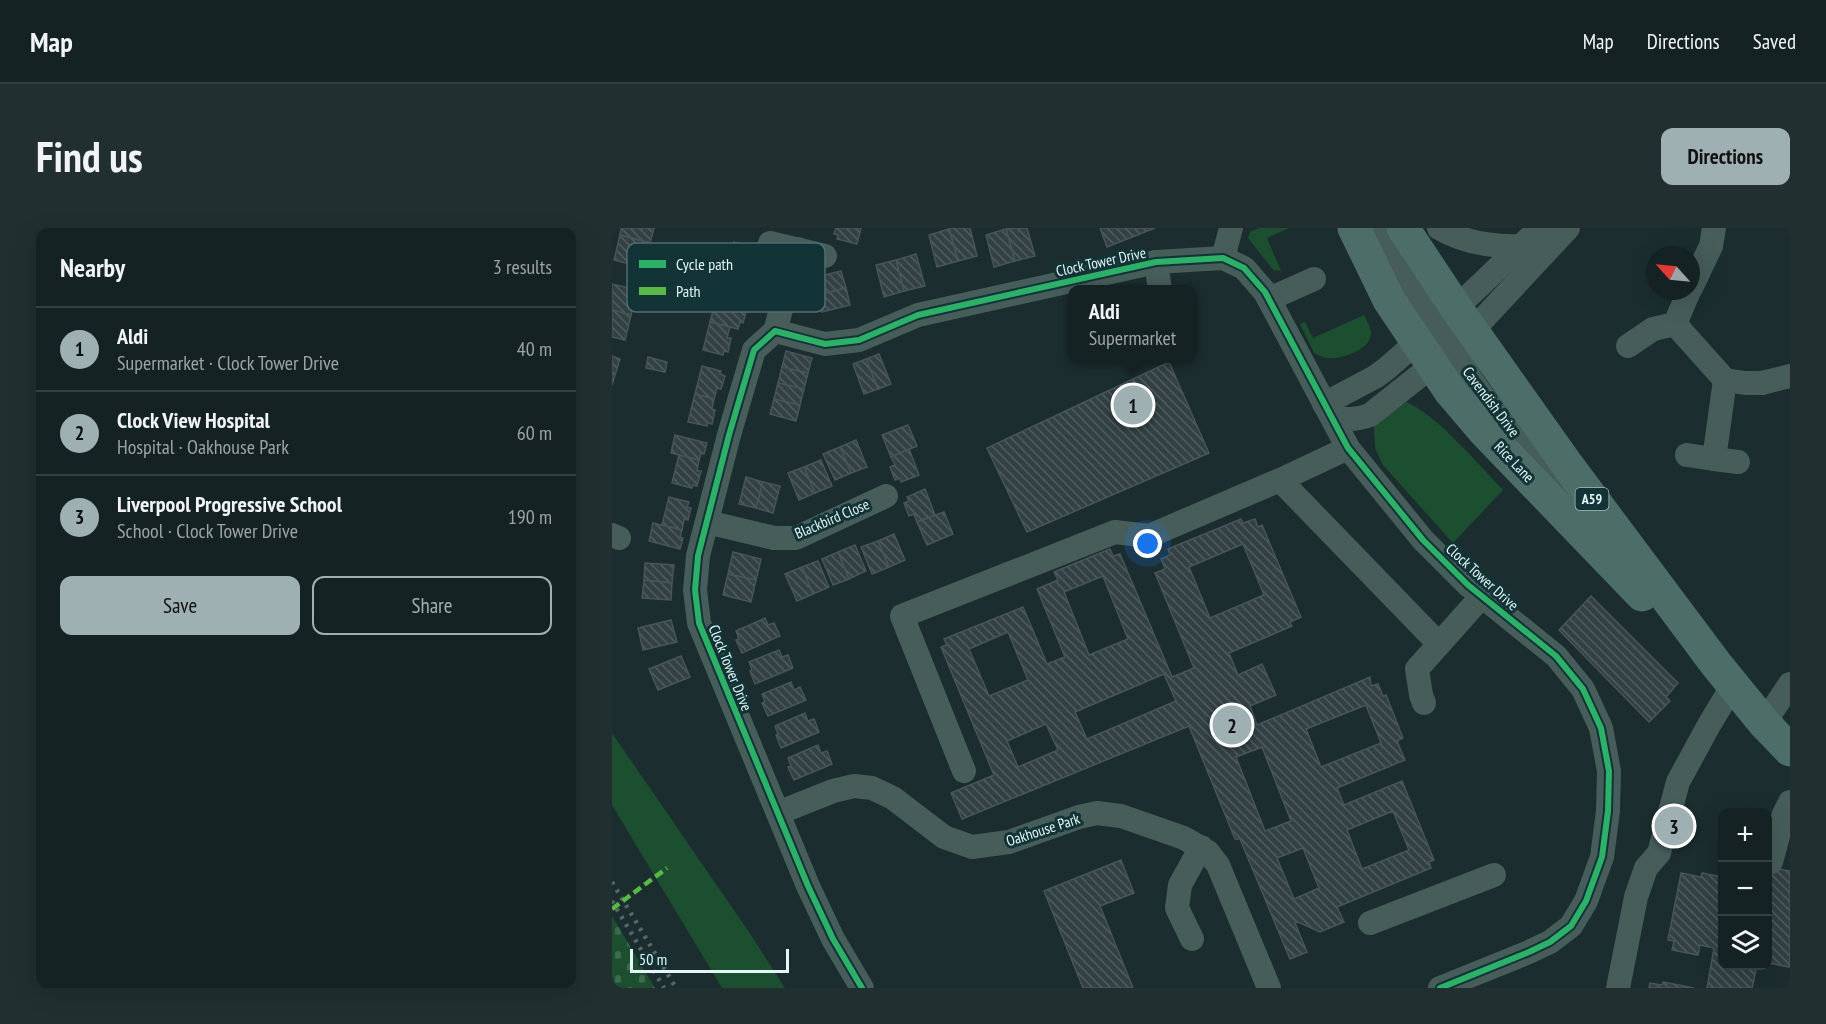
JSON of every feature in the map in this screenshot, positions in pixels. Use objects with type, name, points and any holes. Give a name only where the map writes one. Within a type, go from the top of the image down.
[{"type":"highway","name":"Rice Lane","points":[[1354,228],[1389,300],[1444,337],[1568,466],[1724,674],[1764,723],[1790,750]]},
{"type":"highway","name":"Rice Lane","points":[[1403,228],[1444,337],[1450,390],[1484,431],[1647,601],[1724,674]]},
{"type":"street","points":[[1223,258],[1231,228]]},
{"type":"street","points":[[1380,228],[1396,260],[1444,337]]},
{"type":"street","points":[[1439,228],[1463,240],[1501,247],[1522,246]]},
{"type":"street","points":[[1328,410],[1346,420],[1370,415],[1444,337],[1540,228]]},
{"type":"street","points":[[1444,337],[1568,228]]},
{"type":"street","points":[[1700,269],[1711,246],[1714,228]]},
{"type":"street","name":"Clock Tower Drive","points":[[862,988],[833,939],[808,886],[699,623],[695,590],[698,556],[729,435],[754,350],[775,331],[825,344],[859,340],[918,315],[1156,262],[1223,258],[1244,268],[1265,292],[1348,448],[1423,540],[1468,585],[1556,656],[1583,689],[1601,728],[1609,771],[1608,811],[1602,857],[1586,901],[1571,926],[1550,942],[1529,952],[1440,988]]},
{"type":"street","points":[[1156,262],[1159,285]]},
{"type":"street","points":[[1269,299],[1314,279]]},
{"type":"street","points":[[1674,324],[1685,300]]},
{"type":"street","points":[[775,331],[780,312]]},
{"type":"street","points":[[1628,346],[1653,329],[1674,324]]},
{"type":"street","points":[[1674,324],[1725,380],[1762,383],[1790,376]]},
{"type":"street","points":[[1714,459],[1725,380]]},
{"type":"street","points":[[964,771],[902,616],[1115,532],[1149,536],[1348,448]]},
{"type":"street","points":[[1687,455],[1738,462]]},
{"type":"street","points":[[1280,480],[1439,644]]},
{"type":"street","name":"Blackbird Close","points":[[707,522],[774,538],[796,538],[886,496]]},
{"type":"street","points":[[1424,703],[1417,669],[1482,596]]},
{"type":"street","points":[[1618,988],[1636,897],[1646,868],[1659,853],[1678,782],[1709,725],[1724,674]]},
{"type":"street","points":[[1764,723],[1790,684]]},
{"type":"street","name":"Oakhouse Park","points":[[778,813],[833,791],[854,786],[872,788],[893,798],[944,837],[972,847],[1009,842],[1079,817],[1097,813],[1121,816],[1185,838],[1208,852],[1218,865],[1269,988]]},
{"type":"street","points":[[1772,858],[1784,814],[1790,802]]},
{"type":"street","points":[[1191,939],[1177,908],[1180,885],[1201,847]]},
{"type":"street","points":[[1370,923],[1494,875]]},
{"type":"green space","points":[[1259,228],[1289,228],[1267,238],[1281,271],[1273,270],[1248,238],[1250,232]]},
{"type":"green space","points":[[1364,315],[1371,333],[1370,339],[1361,349],[1334,358],[1325,358],[1314,353],[1300,324],[1305,322],[1313,338]]},
{"type":"green space","points":[[1406,402],[1418,408],[1443,428],[1503,490],[1453,543],[1383,465],[1375,448],[1374,426]]},
{"type":"green space","points":[[612,733],[785,988],[722,988],[612,805]]},
{"type":"green space","points":[[612,916],[655,988],[612,988]]},
{"type":"building","points":[[621,228],[654,228],[650,243],[620,235]]},
{"type":"building","points":[[836,228],[861,228],[857,244],[837,239],[838,235],[834,234]]},
{"type":"building","points":[[970,228],[977,256],[958,261],[949,229]]},
{"type":"building","points":[[1027,228],[1035,256],[1015,261],[1006,229]]},
{"type":"building","points":[[1100,228],[1155,228],[1107,247]]},
{"type":"building","points":[[949,229],[958,261],[937,267],[929,235]]},
{"type":"building","points":[[1006,229],[1015,261],[994,267],[986,235]]},
{"type":"building","points":[[620,235],[650,243],[627,243],[627,263],[614,260]]},
{"type":"building","points":[[916,254],[925,286],[904,291],[896,260]]},
{"type":"building","points":[[896,260],[904,291],[884,297],[876,265]]},
{"type":"building","points":[[841,271],[846,288],[825,293],[825,275]]},
{"type":"building","points":[[612,284],[627,288],[627,312],[632,312],[631,315],[612,310]]},
{"type":"building","points":[[846,288],[850,305],[825,311],[825,293]]},
{"type":"building","points":[[612,310],[631,315],[625,340],[612,337]]},
{"type":"building","points":[[713,312],[746,312],[743,323],[740,322],[738,329],[710,322]]},
{"type":"building","points":[[710,322],[730,327],[727,338],[731,338],[728,352],[724,351],[723,355],[703,350]]},
{"type":"building","points":[[786,351],[812,358],[808,373],[782,367]]},
{"type":"building","points":[[879,354],[891,384],[878,389],[866,359]]},
{"type":"building","points":[[612,356],[620,359],[612,385]]},
{"type":"building","points":[[648,357],[667,362],[665,372],[646,368]]},
{"type":"building","points":[[866,359],[878,389],[864,394],[853,364]]},
{"type":"building","points":[[1169,363],[1209,453],[1027,532],[987,448]]},
{"type":"building","points":[[702,366],[721,371],[720,374],[725,376],[721,389],[717,388],[714,399],[695,394]]},
{"type":"building","points":[[782,367],[808,373],[804,389],[778,383]]},
{"type":"building","points":[[778,383],[804,389],[800,405],[774,399]]},
{"type":"building","points":[[695,394],[714,399],[712,409],[715,410],[712,424],[708,423],[707,426],[688,422]]},
{"type":"building","points":[[774,399],[800,405],[796,421],[770,414]]},
{"type":"building","points":[[908,425],[917,446],[891,457],[882,435]]},
{"type":"building","points":[[675,435],[707,443],[704,454],[701,453],[699,460],[671,453]]},
{"type":"building","points":[[856,440],[867,467],[851,473],[840,447]]},
{"type":"building","points":[[840,447],[851,473],[835,480],[823,454]]},
{"type":"building","points":[[909,449],[919,475],[901,482],[900,478],[895,480],[890,467],[895,465],[891,457]]},
{"type":"building","points":[[679,455],[699,460],[697,471],[701,471],[697,486],[693,485],[692,488],[672,483]]},
{"type":"building","points":[[821,460],[832,486],[815,493],[804,467]]},
{"type":"building","points":[[804,467],[815,493],[799,500],[788,473]]},
{"type":"building","points":[[746,477],[763,482],[756,508],[739,504]]},
{"type":"building","points":[[763,482],[780,486],[773,513],[756,508]]},
{"type":"building","points":[[925,489],[935,515],[917,522],[914,514],[909,516],[904,503],[909,501],[907,497]]},
{"type":"building","points":[[669,497],[689,502],[687,507],[691,508],[688,520],[684,519],[682,530],[662,525]]},
{"type":"building","points":[[944,512],[953,534],[927,545],[917,522]]},
{"type":"building","points":[[1241,519],[1243,523],[1255,519],[1258,527],[1262,525],[1301,617],[1290,622],[1292,626],[1229,653],[1238,675],[1262,664],[1276,695],[1250,706],[1257,725],[1370,677],[1371,686],[1378,684],[1383,696],[1386,695],[1403,738],[1397,741],[1405,760],[1337,788],[1344,805],[1402,781],[1434,860],[1429,862],[1431,868],[1337,907],[1344,922],[1320,932],[1298,922],[1295,923],[1307,952],[1290,959],[1240,839],[1235,839],[1189,726],[962,819],[951,793],[994,775],[941,647],[947,645],[944,639],[1023,607],[1047,664],[1065,657],[1037,589],[1058,580],[1054,572],[1110,549],[1113,556],[1120,554],[1172,677],[1194,668],[1155,573],[1165,569],[1161,559],[1170,555],[1168,549]],"holes":[[[1243,544],[1264,595],[1210,618],[1189,567]],[[1103,576],[1128,639],[1089,655],[1064,592]],[[1008,632],[1028,680],[989,696],[969,649]],[[1164,674],[1176,701],[1087,739],[1075,712]],[[1366,705],[1381,743],[1321,767],[1306,729]],[[1046,724],[1058,750],[1018,767],[1007,741]],[[1262,747],[1291,821],[1265,831],[1236,757]],[[1393,811],[1409,850],[1362,869],[1347,830]],[[1303,848],[1319,888],[1294,899],[1277,858]]]},
{"type":"building","points":[[653,523],[682,530],[680,537],[683,538],[680,549],[649,541]]},
{"type":"building","points":[[894,534],[905,560],[889,567],[878,541]]},
{"type":"building","points":[[878,541],[889,567],[872,574],[861,547]]},
{"type":"building","points":[[855,545],[866,571],[849,579],[838,552]]},
{"type":"building","points":[[733,552],[761,559],[756,580],[728,574]]},
{"type":"building","points":[[838,552],[849,579],[833,585],[822,559]]},
{"type":"building","points":[[818,561],[829,587],[813,594],[802,567]]},
{"type":"building","points":[[645,563],[674,565],[672,583],[644,580]]},
{"type":"building","points":[[802,567],[813,594],[797,601],[785,574]]},
{"type":"building","points":[[728,574],[756,580],[751,602],[723,595]]},
{"type":"building","points":[[644,580],[672,583],[671,600],[642,598]]},
{"type":"building","points":[[1591,596],[1678,683],[1666,697],[1670,701],[1649,722],[1559,630]]},
{"type":"building","points":[[765,618],[768,625],[774,623],[780,636],[742,653],[736,640],[739,639],[736,631]]},
{"type":"building","points":[[671,620],[677,642],[643,650],[638,628]]},
{"type":"building","points":[[779,650],[782,657],[788,655],[793,668],[755,684],[749,662]]},
{"type":"building","points":[[681,656],[690,677],[658,690],[649,669]]},
{"type":"building","points":[[791,682],[794,690],[800,687],[806,700],[768,716],[762,703],[765,702],[762,694]]},
{"type":"building","points":[[805,713],[808,721],[814,719],[819,732],[781,748],[775,726]]},
{"type":"building","points":[[818,745],[821,753],[827,751],[832,764],[794,780],[788,767],[791,766],[788,758]]},
{"type":"building","points":[[1121,860],[1134,893],[1100,906],[1133,988],[1083,988],[1044,891]]},
{"type":"building","points":[[1772,868],[1790,871],[1789,967],[1772,964]]},
{"type":"building","points":[[1681,873],[1701,877],[1702,873],[1718,876],[1718,970],[1756,970],[1752,988],[1707,988],[1714,948],[1700,945],[1698,955],[1672,950],[1674,941],[1668,940]]},
{"type":"building","points":[[1663,982],[1694,988],[1649,988],[1650,983],[1662,985]]},
{"type":"railway","points":[[612,882],[676,988]]},
{"type":"railway","points":[[612,901],[664,988]]},
{"type":"marked path","points":[[612,909],[667,868]]},
{"type":"cycle path","points":[[862,988],[833,939],[808,886],[699,623],[695,590],[698,556],[729,435],[754,350],[775,331],[825,344],[859,340],[918,315],[1156,262],[1223,258],[1244,268],[1265,292],[1348,448],[1423,540],[1468,585],[1556,656],[1583,689],[1601,728],[1609,771],[1608,811],[1602,857],[1586,901],[1571,926],[1550,942],[1529,952],[1440,988]]},
{"type":"place","name":"Aldi","points":[[1133,405]]},
{"type":"place","name":"Clock View Hospital","points":[[1232,725]]},
{"type":"place","name":"Liverpool Progressive School","points":[[1674,826]]}]
